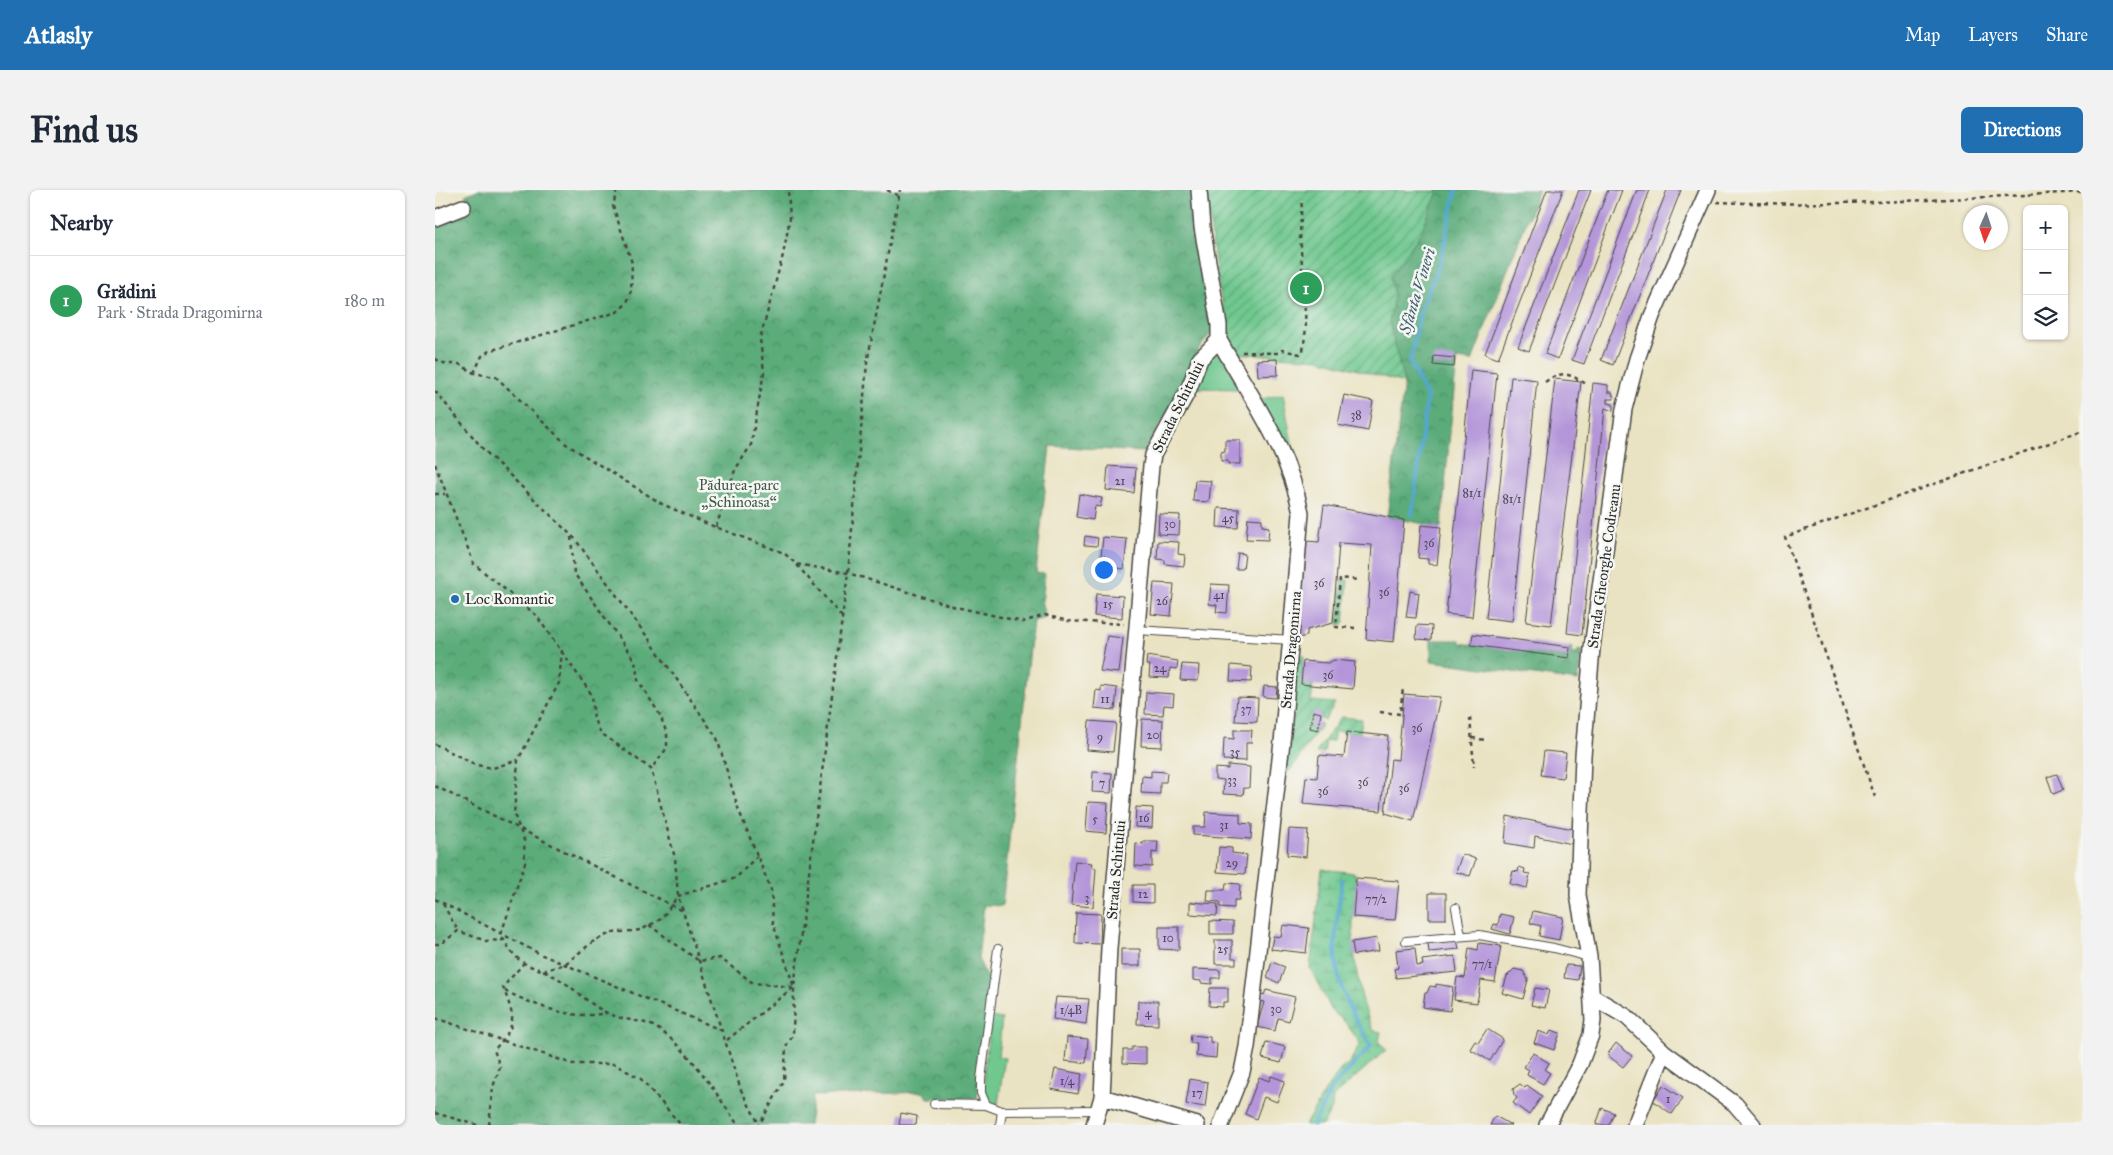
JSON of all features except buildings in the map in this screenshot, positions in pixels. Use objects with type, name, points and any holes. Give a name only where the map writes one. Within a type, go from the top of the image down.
[{"type":"street","name":"Strada Dragomirna","points":[[1199,190],[1202,227],[1222,346],[1282,450],[1297,496],[1301,531],[1277,796],[1247,1047],[1242,1072],[1221,1125]]},
{"type":"street","name":"Strada Gheorghe Codreanu","points":[[1547,1125],[1587,1048],[1591,1035],[1593,997],[1589,957],[1578,894],[1583,756],[1592,648],[1624,410],[1637,359],[1652,316],[1706,196]]},
{"type":"street","points":[[435,218],[463,207]]},
{"type":"street","name":"Strada Schitului","points":[[1094,1125],[1099,1103],[1109,948],[1153,455],[1188,391],[1200,359],[1222,346]]},
{"type":"street","points":[[1593,997],[1627,1017],[1664,1052],[1735,1104],[1753,1125]]},
{"type":"street","points":[[1635,1125],[1664,1052]]},
{"type":"street","points":[[1099,1103],[1197,1125]]},
{"type":"lane","points":[[1137,627],[1292,640]]},
{"type":"lane","points":[[1456,908],[1461,935]]},
{"type":"lane","points":[[1406,941],[1479,935],[1554,948],[1589,957]]},
{"type":"lane","points":[[986,1105],[981,1093],[981,1079],[998,949]]},
{"type":"lane","points":[[934,1104],[986,1105],[1002,1111],[1099,1103]]},
{"type":"lane","points":[[1000,1125],[1002,1111]]},
{"type":"path","points":[[474,373],[482,356],[489,351],[617,312],[627,303],[631,290],[631,263],[613,206],[617,190]]},
{"type":"path","points":[[716,527],[735,470],[751,445],[764,372],[760,339],[789,227],[788,190]]},
{"type":"path","points":[[887,190],[899,196]]},
{"type":"path","points":[[759,1125],[783,1082],[786,1047],[793,1035],[794,987],[848,573],[867,363],[900,190]]},
{"type":"path","points":[[1706,196],[1773,204],[1903,202],[2083,192]]},
{"type":"path","points":[[1222,346],[1278,353],[1282,350],[1300,354],[1303,352],[1306,328],[1300,234],[1302,199]]},
{"type":"path","points":[[435,359],[446,364],[459,364],[474,373],[496,377],[566,444],[663,504],[784,553],[796,564],[842,617]]},
{"type":"path","points":[[1545,382],[1556,374],[1566,374],[1588,384]]},
{"type":"path","points":[[435,391],[483,449],[571,536],[651,642],[717,738],[737,808],[771,890],[773,922],[794,987]]},
{"type":"path","points":[[1875,797],[1785,537],[2083,431]]},
{"type":"path","points":[[435,464],[445,494],[474,564],[536,615],[592,695],[594,720],[601,733],[651,769],[675,858],[678,896],[721,1030],[727,1040],[741,1090],[759,1125]]},
{"type":"path","points":[[435,494],[445,494]]},
{"type":"path","points":[[571,536],[574,573],[635,661],[638,680],[660,714],[667,734],[667,748],[651,769]]},
{"type":"path","points":[[796,564],[848,573],[956,607],[1023,622],[1045,615],[1067,621],[1137,627]]},
{"type":"path","points":[[1355,628],[1336,627],[1340,578],[1358,580]]},
{"type":"path","points":[[562,650],[559,683],[518,760],[514,814],[524,840],[525,863],[501,934],[510,953],[523,964],[561,980],[593,1007],[653,1026],[677,1044],[708,1081],[738,1125]]},
{"type":"path","points":[[1380,712],[1401,714],[1403,688]]},
{"type":"path","points":[[1470,718],[1474,767]]},
{"type":"path","points":[[1471,738],[1485,740]]},
{"type":"path","points":[[435,744],[476,765],[493,768],[518,760]]},
{"type":"path","points":[[435,786],[683,911]]},
{"type":"path","points":[[541,972],[565,964],[594,941],[611,932],[641,930],[661,919],[678,896],[736,878],[757,856]]},
{"type":"path","points":[[435,898],[501,934],[565,964],[721,1030]]},
{"type":"path","points":[[443,903],[458,931],[487,941],[504,940]]},
{"type":"path","points":[[649,925],[699,961],[720,958],[753,983],[794,987]]},
{"type":"path","points":[[435,944],[441,944],[458,931]]},
{"type":"path","points":[[489,1125],[493,1087],[500,1067],[494,1050],[510,1032],[514,1016],[503,987],[523,964]]},
{"type":"path","points":[[727,1040],[794,987]]},
{"type":"path","points":[[505,991],[531,1004],[550,1009],[593,1016],[608,1013]]},
{"type":"path","points":[[435,1018],[573,1064],[614,1064],[641,1079],[681,1125]]},
{"type":"path","points":[[435,1113],[477,1125]]},
{"type":"green space","name":"Pădurea-parc „Schinoasa“","points":[[477,190],[1192,190],[1213,331],[1198,350],[1183,386],[1144,452],[1050,446],[1036,573],[1045,574],[1042,605],[1046,618],[1033,621],[1002,906],[984,905],[978,959],[990,982],[977,1098],[928,1098],[923,1092],[813,1096],[809,1125],[435,1125],[435,226],[471,211],[465,195]]},
{"type":"green space","points":[[1206,190],[1438,191],[1421,232],[1390,277],[1394,296],[1389,322],[1404,383],[1319,359],[1233,353],[1217,279]]},
{"type":"green space","points":[[1438,190],[1539,190],[1472,361],[1457,359],[1441,527],[1387,517],[1404,383],[1389,322],[1394,296],[1390,277],[1421,232]]},
{"type":"green space","points":[[1213,352],[1223,356],[1240,389],[1194,388],[1207,356]]},
{"type":"green space","points":[[1249,385],[1262,399],[1283,394],[1295,460],[1292,462]]},
{"type":"green space","points":[[1342,580],[1348,580],[1344,624],[1338,625]]},
{"type":"green space","points":[[1431,640],[1460,640],[1460,643],[1569,658],[1570,647],[1573,648],[1572,653],[1577,654],[1578,650],[1583,651],[1578,681],[1431,661]]},
{"type":"green space","points":[[1304,655],[1301,683],[1313,685],[1311,703],[1313,701],[1335,703],[1325,720],[1320,719],[1321,713],[1313,712],[1310,728],[1317,730],[1319,723],[1322,724],[1291,769],[1284,775],[1296,656]]},
{"type":"green space","points":[[1341,717],[1362,719],[1360,734],[1335,731],[1333,741],[1326,741],[1324,753],[1316,753]]},
{"type":"green space","points":[[1322,869],[1355,873],[1353,932],[1357,976],[1368,1018],[1373,1030],[1381,1032],[1379,1042],[1386,1050],[1333,1097],[1332,1108],[1323,1125],[1305,1125],[1329,1085],[1341,1069],[1349,1064],[1360,1043],[1345,1022],[1332,1011],[1310,968]]},
{"type":"green space","points":[[991,1017],[1002,1019],[998,1057],[1005,1058],[998,1104],[988,1098],[984,1088]]},
{"type":"waterway","name":"Sfânta Vineri","points":[[1412,515],[1427,397],[1410,363],[1420,311],[1440,262],[1456,190]]},
{"type":"waterway","name":"Sfânta Vineri","points":[[1313,1125],[1332,1088],[1371,1046],[1346,1000],[1338,975],[1335,949],[1342,880]]},
{"type":"place","name":"Grădini","points":[[1306,288]]},
{"type":"place","name":"Loc Romantic","points":[[455,599]]}]
